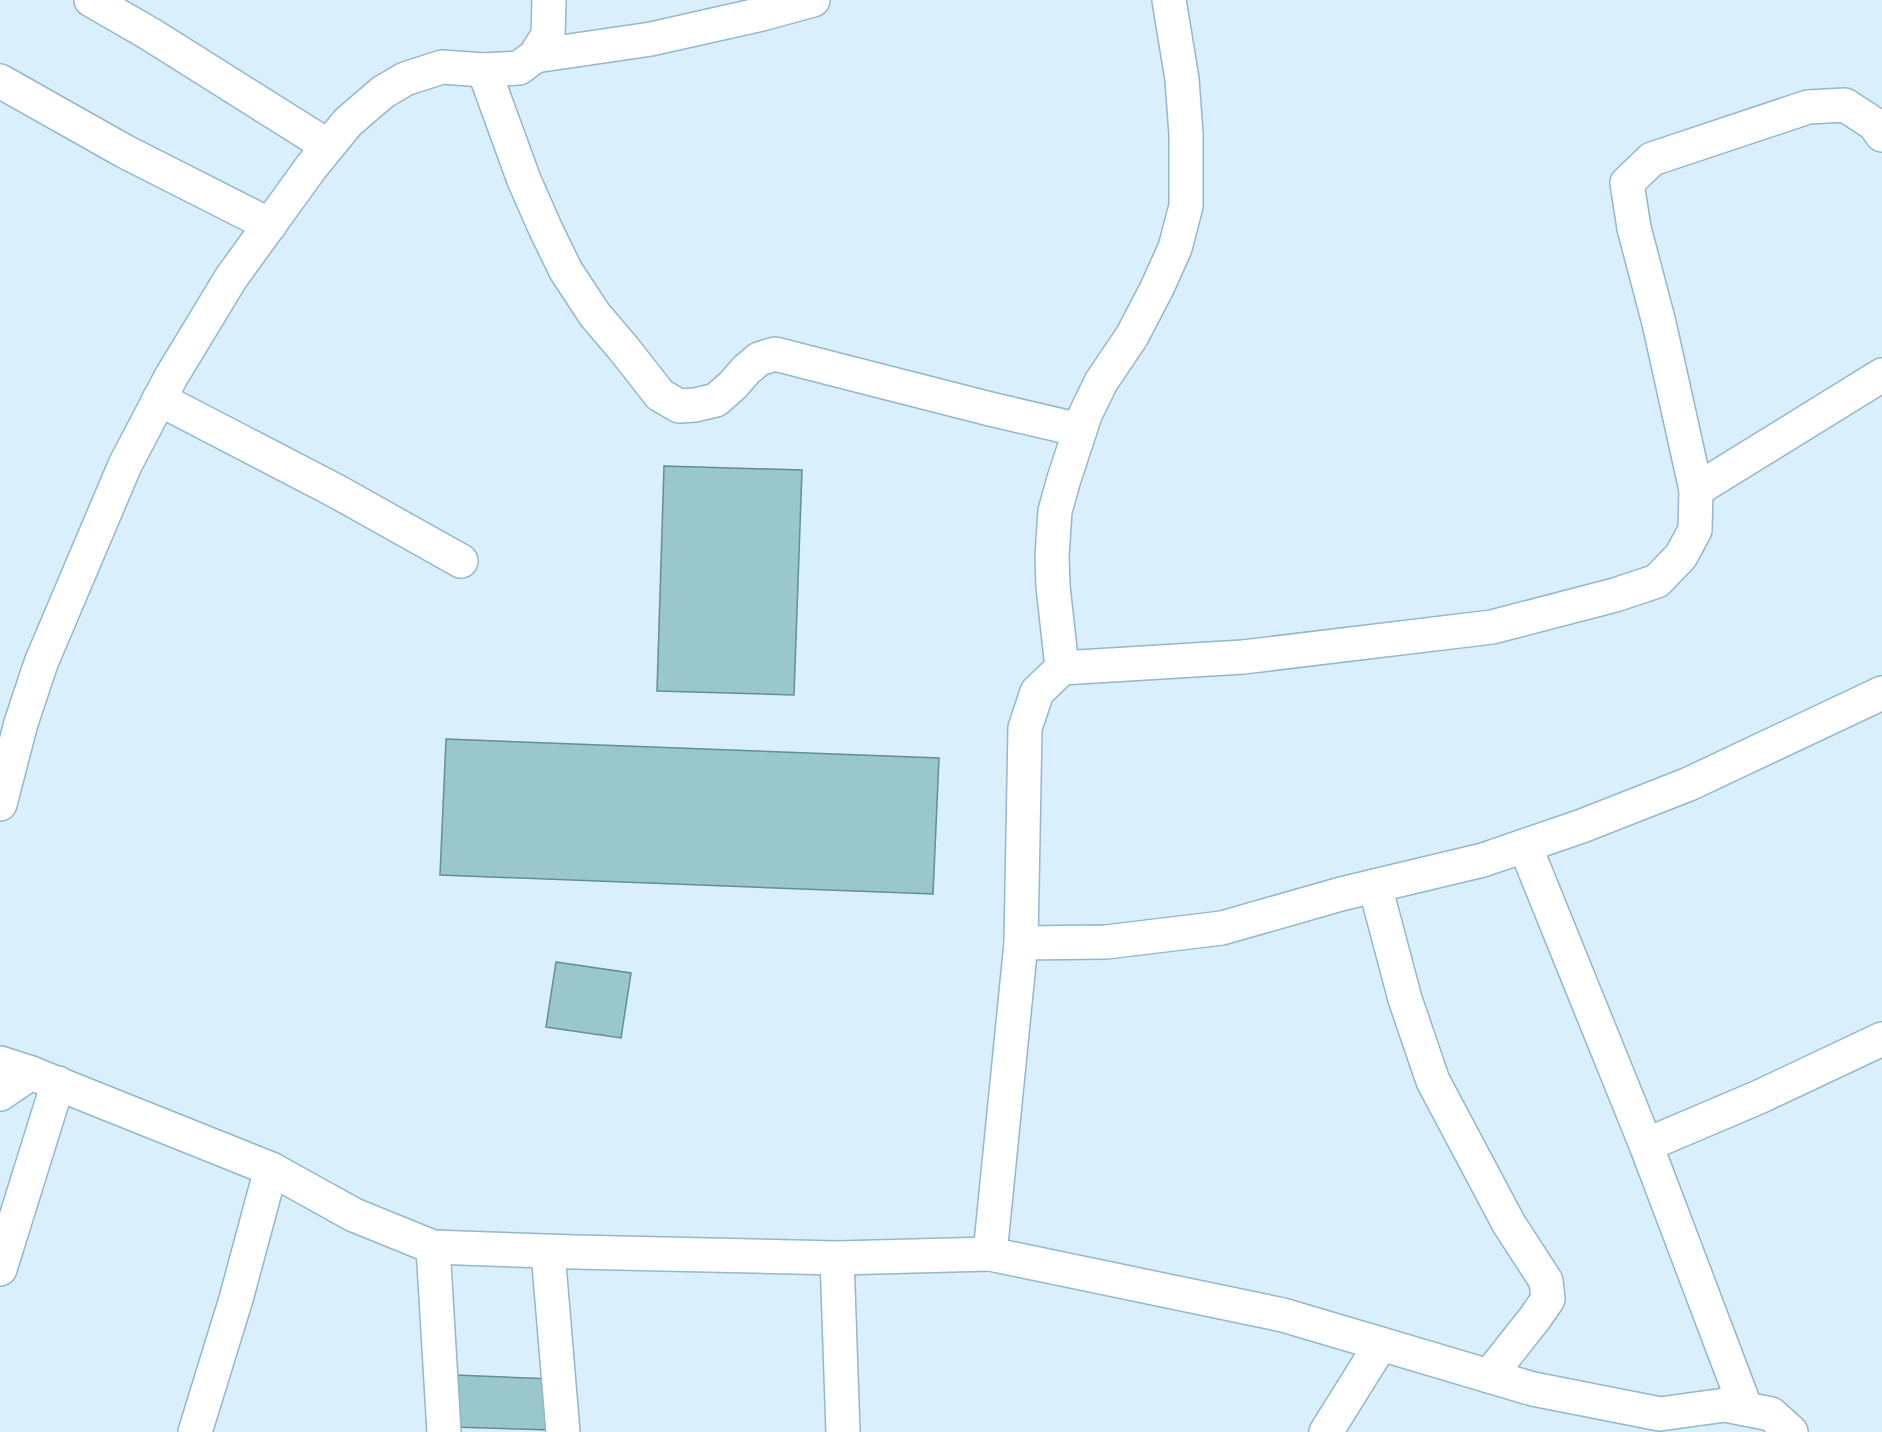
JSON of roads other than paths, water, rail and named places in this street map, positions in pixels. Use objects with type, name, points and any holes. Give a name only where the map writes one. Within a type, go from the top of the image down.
[{"type":"street","points":[[91,0],[150,34],[328,146]]},
{"type":"street","points":[[0,804],[10,717],[41,663],[121,476],[159,399],[231,278],[348,122],[383,92],[405,79],[442,67],[484,70],[519,68],[535,56],[548,34],[549,0]]},
{"type":"street","points":[[535,56],[651,39],[813,0]]},
{"type":"street","points":[[1062,668],[1053,586],[1055,512],[1064,478],[1080,430],[1101,382],[1132,336],[1175,248],[1186,206],[1184,101],[1168,0]]},
{"type":"street","points":[[484,70],[524,180],[566,271],[595,315],[660,395],[679,406],[716,400],[734,386],[746,370],[759,359],[775,354],[1080,430]]},
{"type":"street","points":[[0,81],[124,150],[270,225]]},
{"type":"street","points":[[990,1254],[1021,943],[1025,728],[1037,692],[1062,668],[1244,657],[1492,627],[1615,595],[1657,581],[1681,556],[1695,530],[1696,490],[1659,323],[1634,228],[1627,183],[1652,159],[1808,107],[1845,105],[1874,124],[1882,135]]},
{"type":"street","points":[[1696,490],[1882,375]]},
{"type":"street","points":[[159,399],[336,490],[460,561]]},
{"type":"street","points":[[1021,943],[1106,942],[1222,928],[1341,894],[1483,860],[1582,826],[1689,784],[1882,693]]},
{"type":"street","points":[[1525,846],[1646,1145],[1746,1408]]},
{"type":"street","points":[[1375,886],[1405,999],[1433,1081],[1509,1224],[1546,1281],[1548,1299],[1489,1376]]},
{"type":"street","points":[[1646,1145],[1759,1097],[1882,1039]]},
{"type":"street","points":[[0,1063],[44,1078],[271,1169],[354,1215],[433,1246],[548,1252],[837,1258],[990,1254],[1283,1315],[1533,1389],[1660,1414],[1725,1405],[1746,1408],[1771,1414],[1791,1432]]},
{"type":"street","points":[[0,1094],[44,1078]]},
{"type":"street","points":[[0,1269],[44,1078]]},
{"type":"street","points":[[195,1432],[236,1299],[271,1169]]},
{"type":"street","points":[[433,1246],[444,1432]]},
{"type":"street","points":[[548,1252],[563,1432]]},
{"type":"street","points":[[837,1258],[843,1432]]},
{"type":"street","points":[[1326,1432],[1381,1344]]}]
